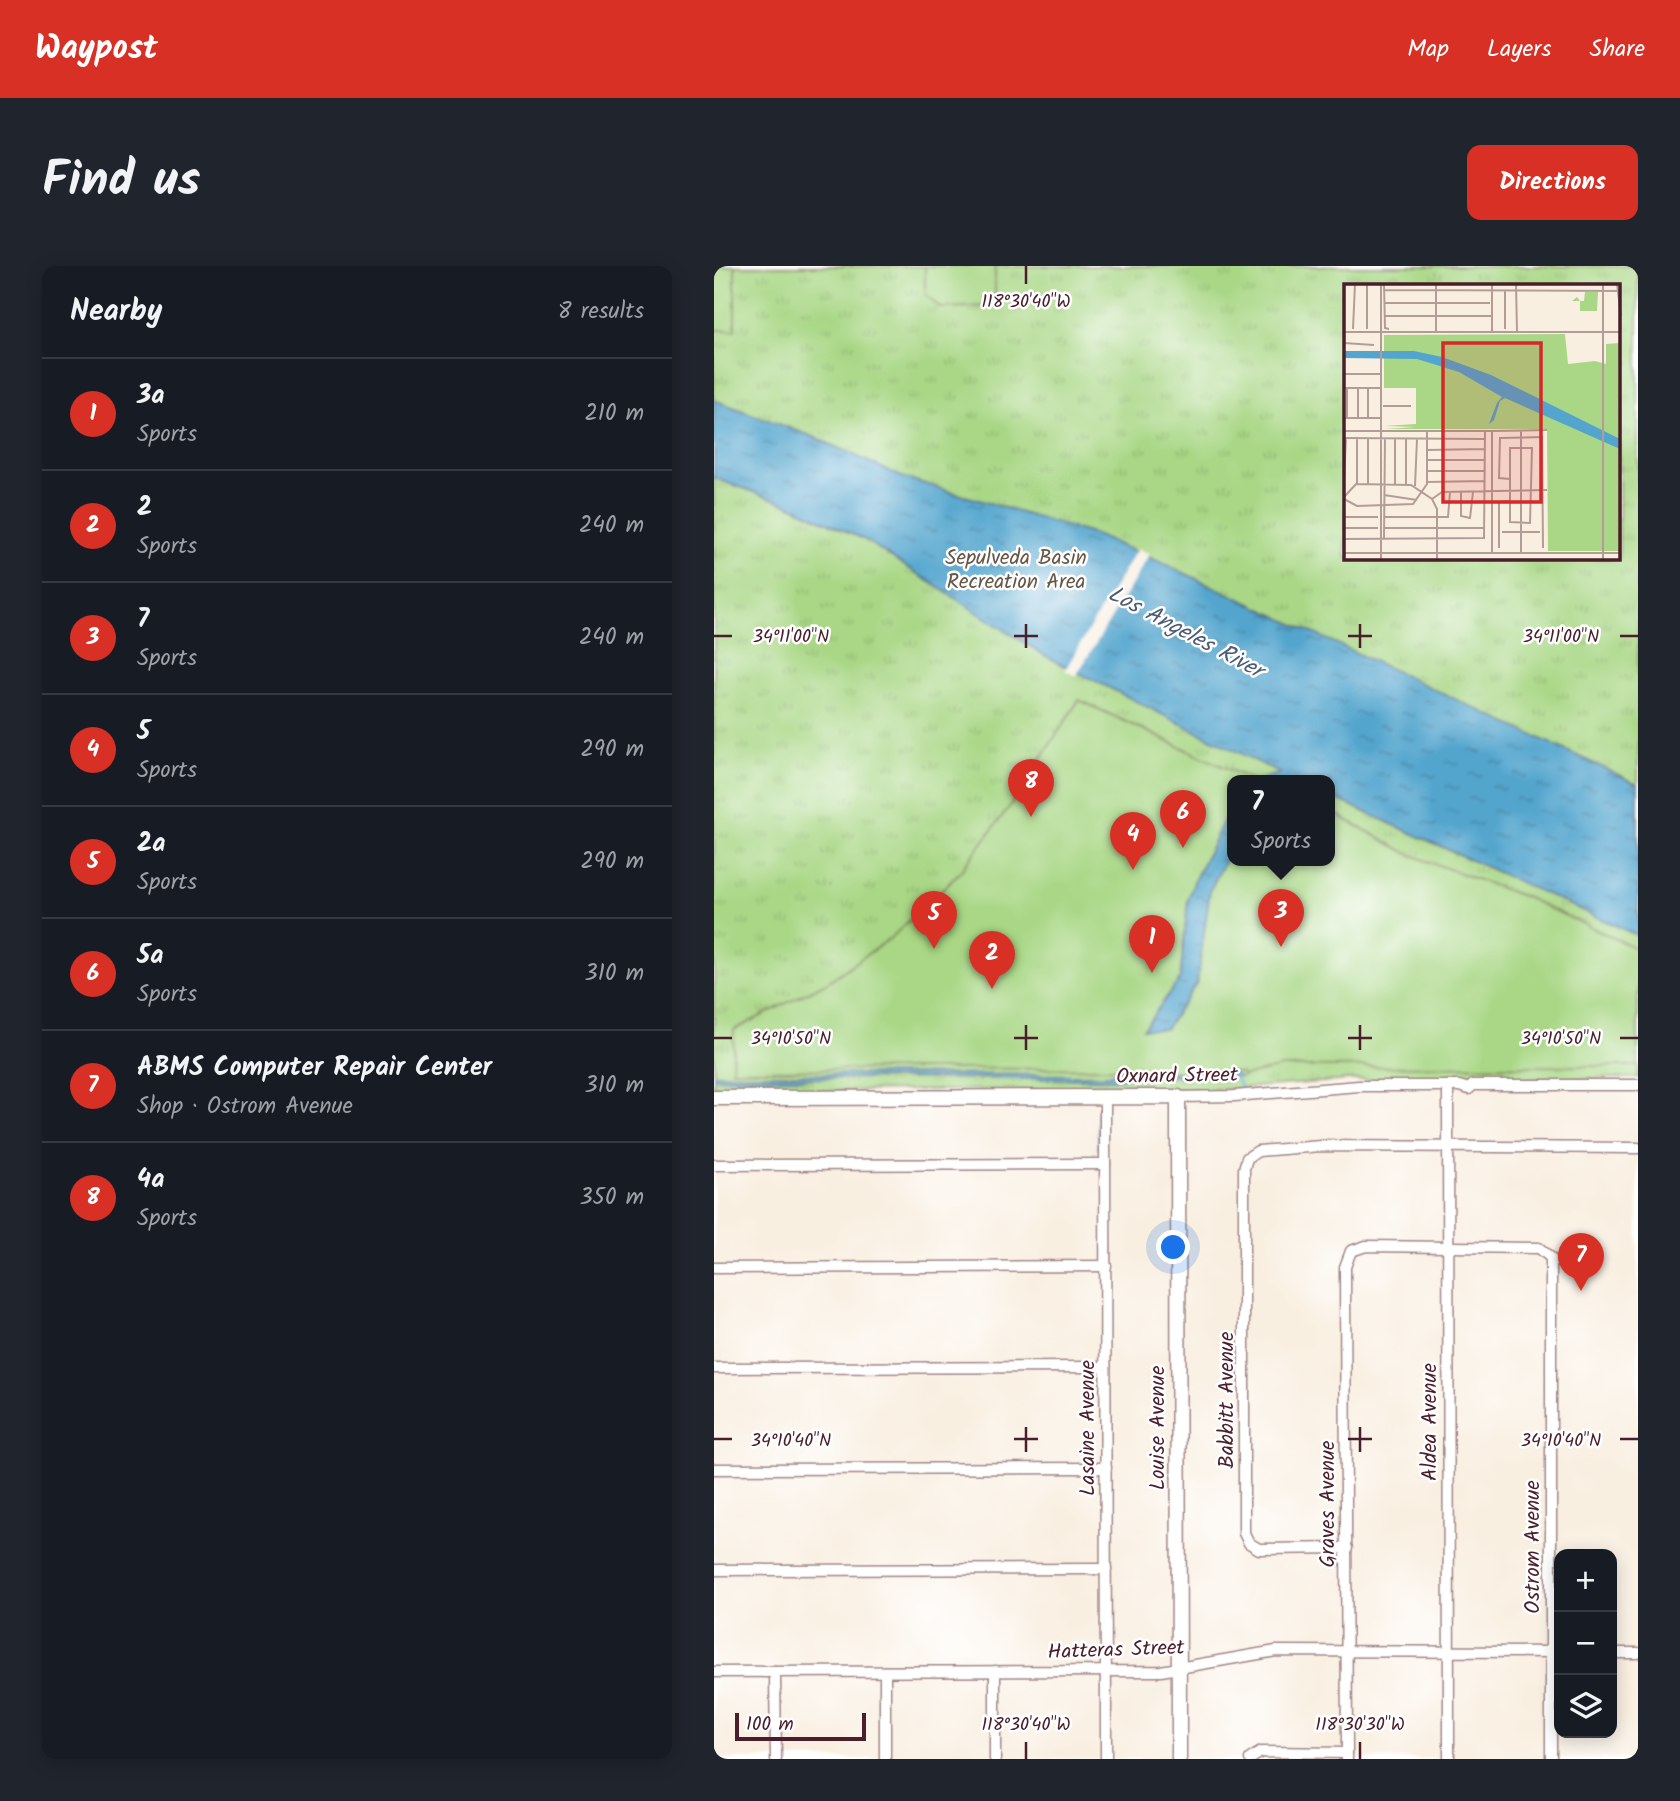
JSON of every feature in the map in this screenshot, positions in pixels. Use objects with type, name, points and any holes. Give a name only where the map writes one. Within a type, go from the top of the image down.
[{"type":"main road","name":"Oxnard Street","points":[[714,1098],[1178,1097]]},
{"type":"main road","name":"Louise Avenue","points":[[1178,1097],[1178,1759]]},
{"type":"street","name":"Oxnard Street","points":[[1178,1097],[1234,1096],[1359,1086],[1448,1086],[1469,1089],[1472,1085],[1638,1085]]},
{"type":"street","name":"Aldea Avenue","points":[[1448,1086],[1449,1759]]},
{"type":"street","name":"Lasaine Avenue","points":[[1105,1097],[1106,1759]]},
{"type":"street","points":[[1448,1146],[1638,1148]]},
{"type":"street","name":"Babbitt Avenue","points":[[1347,1548],[1259,1549],[1249,1543],[1244,1533],[1244,1170],[1247,1158],[1258,1151],[1310,1147],[1448,1146]]},
{"type":"street","points":[[714,1165],[1105,1164]]},
{"type":"street","name":"Graves Avenue","points":[[1347,1756],[1345,1267],[1351,1251],[1366,1246],[1448,1248]]},
{"type":"street","name":"Ostrom Avenue","points":[[1448,1248],[1539,1248],[1548,1252],[1552,1266],[1555,1612]]},
{"type":"street","points":[[714,1268],[1106,1266]]},
{"type":"street","points":[[714,1368],[1105,1367]]},
{"type":"street","points":[[714,1469],[1106,1468]]},
{"type":"street","points":[[714,1570],[1106,1569]]},
{"type":"street","name":"Hatteras Street","points":[[714,1672],[1105,1671],[1178,1669],[1263,1651],[1554,1652]]},
{"type":"street","points":[[1617,1653],[1638,1653]]},
{"type":"street","points":[[995,1671],[995,1759]]},
{"type":"street","points":[[775,1672],[776,1759]]},
{"type":"street","points":[[885,1672],[885,1759]]},
{"type":"street","name":"Ostrom Avenue","points":[[1551,1759],[1554,1675]]},
{"type":"street","points":[[1250,1759],[1261,1752],[1347,1756]]},
{"type":"green space","name":"Sepulveda Basin Recreation Area","points":[[714,266],[1638,266],[1638,1078],[1350,1080],[1228,1089],[714,1091]]},
{"type":"green space","points":[[714,266],[735,266],[735,330],[714,330]]},
{"type":"green space","points":[[925,266],[995,266],[995,298],[992,306],[940,308],[925,294]]},
{"type":"green space","points":[[1079,700],[1241,775],[1227,775],[1227,866],[1335,866],[1335,814],[1411,855],[1525,897],[1638,949],[1638,1066],[1282,1067],[1242,1076],[1241,1073],[1230,1071],[1137,1072],[1128,1068],[732,1070],[734,1030],[826,983],[892,937],[959,873],[1010,806]]},
{"type":"water","name":"Los Angeles River","points":[[714,400],[814,437],[902,477],[1095,535],[1167,565],[1638,784],[1638,936],[1335,798],[1335,775],[1274,775],[1280,773],[1045,656],[863,539],[788,504],[714,478]]},
{"type":"water","points":[[1227,814],[1227,857],[1210,890],[1197,983],[1165,1029],[1143,1029],[1180,979],[1188,900],[1195,879]]},
{"type":"water","points":[[1121,1069],[1144,1073],[1231,1072],[1239,1077],[1140,1076],[1128,1072],[1126,1079],[714,1078],[714,1074],[1109,1075]]},
{"type":"pier","points":[[1137,549],[1150,554],[1076,676],[1065,670]]},
{"type":"waterway","points":[[1235,1075],[1242,1091]]},
{"type":"waterway","points":[[1099,1149],[1098,1113],[1101,1107]]},
{"type":"place","name":"4a","points":[[1031,817]]},
{"type":"place","name":"5a","points":[[1183,848]]},
{"type":"place","name":"5","points":[[1133,870]]},
{"type":"place","name":"7","points":[[1281,947]]},
{"type":"place","name":"2a","points":[[934,949]]},
{"type":"place","name":"3a","points":[[1152,973]]},
{"type":"place","name":"2","points":[[992,989]]},
{"type":"place","name":"ABMS Computer Repair Center","points":[[1581,1291]]}]
